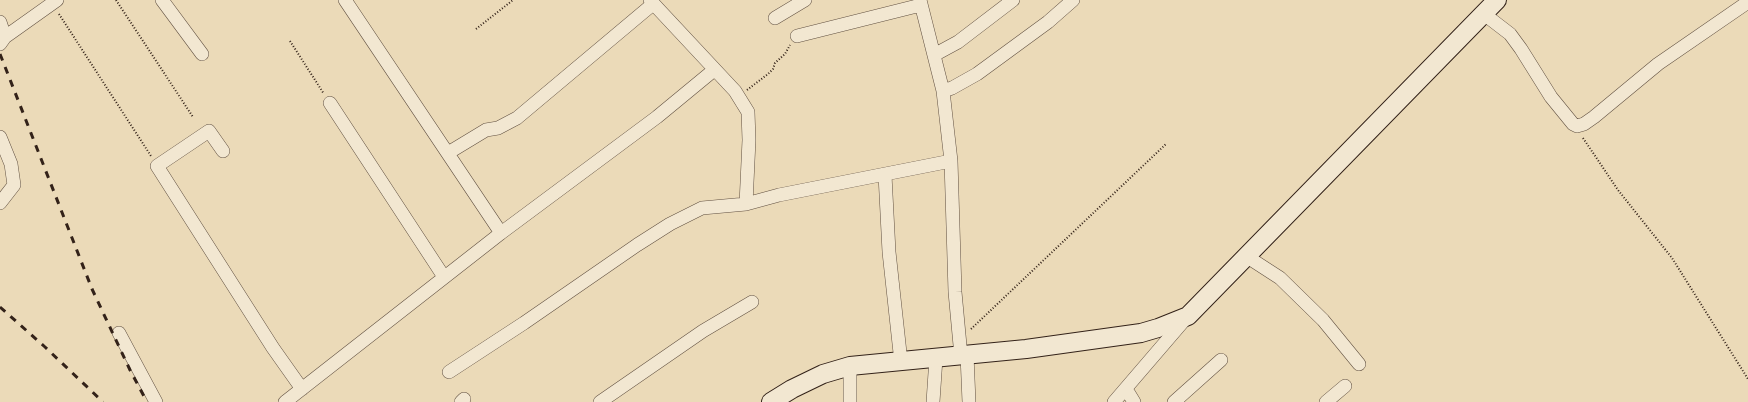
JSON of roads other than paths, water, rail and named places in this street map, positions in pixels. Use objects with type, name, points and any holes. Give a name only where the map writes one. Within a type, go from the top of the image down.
[{"type":"main road","points":[[771,402],[792,389],[823,374],[850,366],[1026,349],[1141,332],[1158,328],[1188,316],[1497,0]]},
{"type":"street","points":[[162,0],[202,54]]},
{"type":"street","points":[[345,0],[501,233]]},
{"type":"street","points":[[775,18],[805,0]]},
{"type":"street","points":[[934,56],[958,42],[1013,0]]},
{"type":"street","points":[[943,91],[952,88],[977,74],[1048,22],[1073,0]]},
{"type":"street","points":[[0,22],[3,41],[54,2]]},
{"type":"street","points":[[448,153],[486,130],[498,128],[517,118],[651,2],[734,90],[748,112],[749,140],[746,204]]},
{"type":"street","points":[[1484,14],[1510,34],[1551,97],[1573,124],[1577,126],[1589,120],[1658,64],[1748,2]]},
{"type":"street","points":[[797,36],[920,3],[943,91],[950,161],[955,292],[969,402]]},
{"type":"street","points":[[285,402],[501,233],[657,117],[714,70]]},
{"type":"street","points":[[330,103],[444,277]]},
{"type":"street","points":[[223,152],[209,131],[157,166],[273,348],[302,389]]},
{"type":"street","points":[[0,137],[11,164],[14,185],[0,203]]},
{"type":"street","points":[[449,372],[670,224],[702,208],[746,204],[779,195],[950,161]]},
{"type":"street","points":[[885,174],[889,252],[901,362]]},
{"type":"street","points":[[1246,256],[1280,278],[1323,320],[1359,364]]},
{"type":"street","points":[[600,402],[703,331],[752,302]]},
{"type":"street","points":[[1114,402],[1188,316]]},
{"type":"street","points":[[119,333],[156,402]]},
{"type":"street","points":[[933,402],[936,358]]},
{"type":"street","points":[[1174,402],[1221,360]]},
{"type":"street","points":[[850,366],[850,402]]},
{"type":"street","points":[[1326,402],[1345,386]]},
{"type":"street","points":[[1126,389],[1134,402]]},
{"type":"railway","points":[[0,54],[92,289],[130,370],[147,402]]},
{"type":"railway","points":[[0,307],[103,402]]}]
